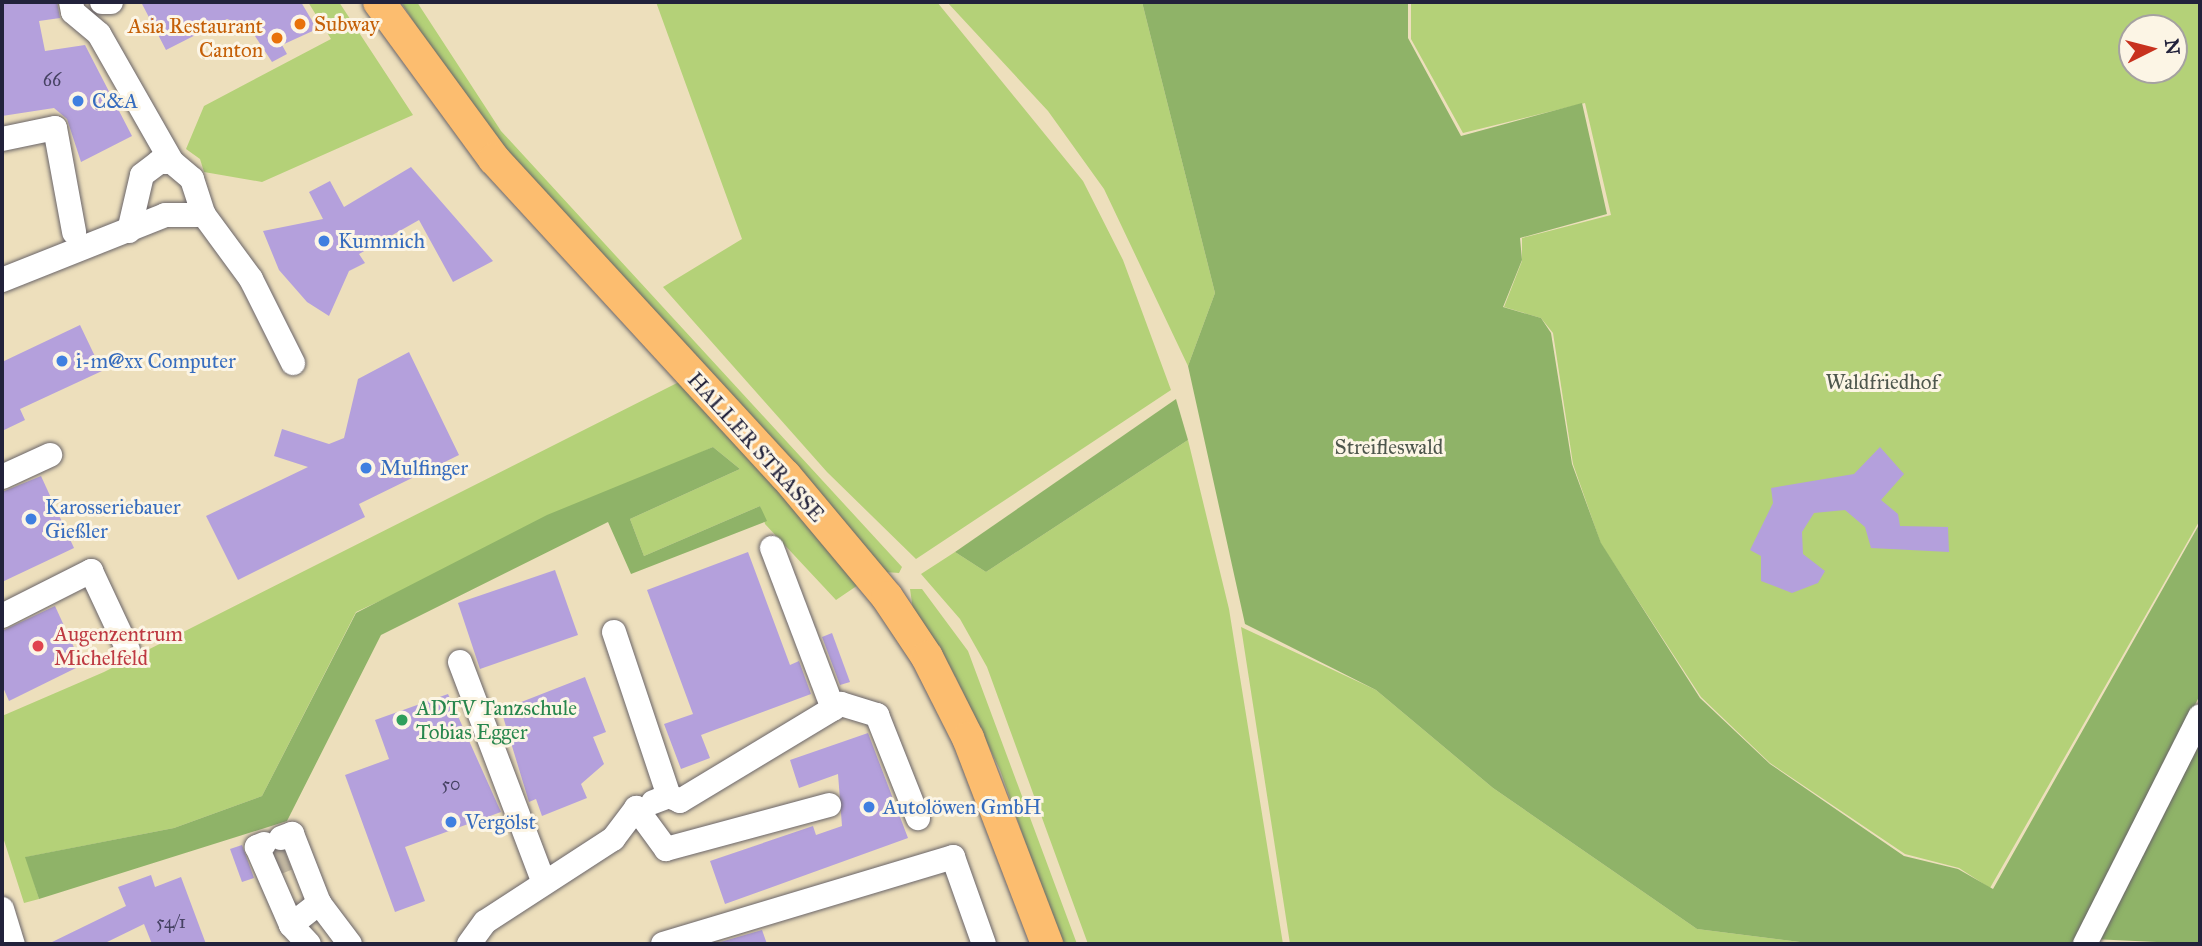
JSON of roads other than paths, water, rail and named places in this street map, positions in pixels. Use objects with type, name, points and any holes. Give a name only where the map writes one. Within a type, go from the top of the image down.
[{"type":"main road","name":"HALLER STRASSE","points":[[379,2],[494,159],[785,475],[887,597],[927,657],[968,738],[1047,944]]},
{"type":"street","points":[[71,2],[72,12],[99,34],[172,162],[192,179],[204,215],[251,279],[293,363]]},
{"type":"street","points":[[102,2],[111,2]]},
{"type":"street","points":[[2,139],[55,128],[74,232]]},
{"type":"street","points":[[129,231],[142,175],[147,167],[172,162]]},
{"type":"street","points":[[2,280],[165,215],[204,215]]},
{"type":"street","points":[[2,477],[50,455]]},
{"type":"street","points":[[772,548],[833,709]]},
{"type":"street","points":[[2,616],[91,571],[128,650]]},
{"type":"street","points":[[614,632],[669,796]]},
{"type":"street","points":[[460,662],[544,883]]},
{"type":"street","points":[[469,944],[485,922],[613,839],[636,808],[669,796],[680,801],[841,704],[877,715],[918,818]]},
{"type":"street","points":[[2085,944],[2200,716]]},
{"type":"street","points":[[636,808],[666,849],[829,805]]},
{"type":"street","points":[[309,944],[291,925],[278,853],[350,944]]},
{"type":"street","points":[[663,944],[953,857],[984,944]]},
{"type":"street","points":[[291,925],[319,903]]},
{"type":"street","points":[[2,909],[13,944]]},
{"type":"tunnel","points":[[271,865],[288,858]]},
{"type":"place","name":"Subway","points":[[300,24]]},
{"type":"place","name":"Asia Restaurant Canton","points":[[277,38]]},
{"type":"place","name":"C&A","points":[[78,101]]},
{"type":"place","name":"Kummich","points":[[324,241]]},
{"type":"place","name":"i-m@xx Computer","points":[[62,361]]},
{"type":"place","name":"Mulfinger","points":[[366,468]]},
{"type":"place","name":"Karosseriebauer Gießler","points":[[31,519]]},
{"type":"place","name":"Augenzentrum Michelfeld","points":[[38,646]]},
{"type":"place","name":"ADTV Tanzschule Tobias Egger","points":[[402,720]]},
{"type":"place","name":"Autolöwen GmbH","points":[[869,807]]},
{"type":"place","name":"Vergölst","points":[[451,822]]},
{"type":"park label","name":"Waldfriedhof","points":[[1882,382]]},
{"type":"park label","name":"Streifleswald","points":[[1389,447]]}]
